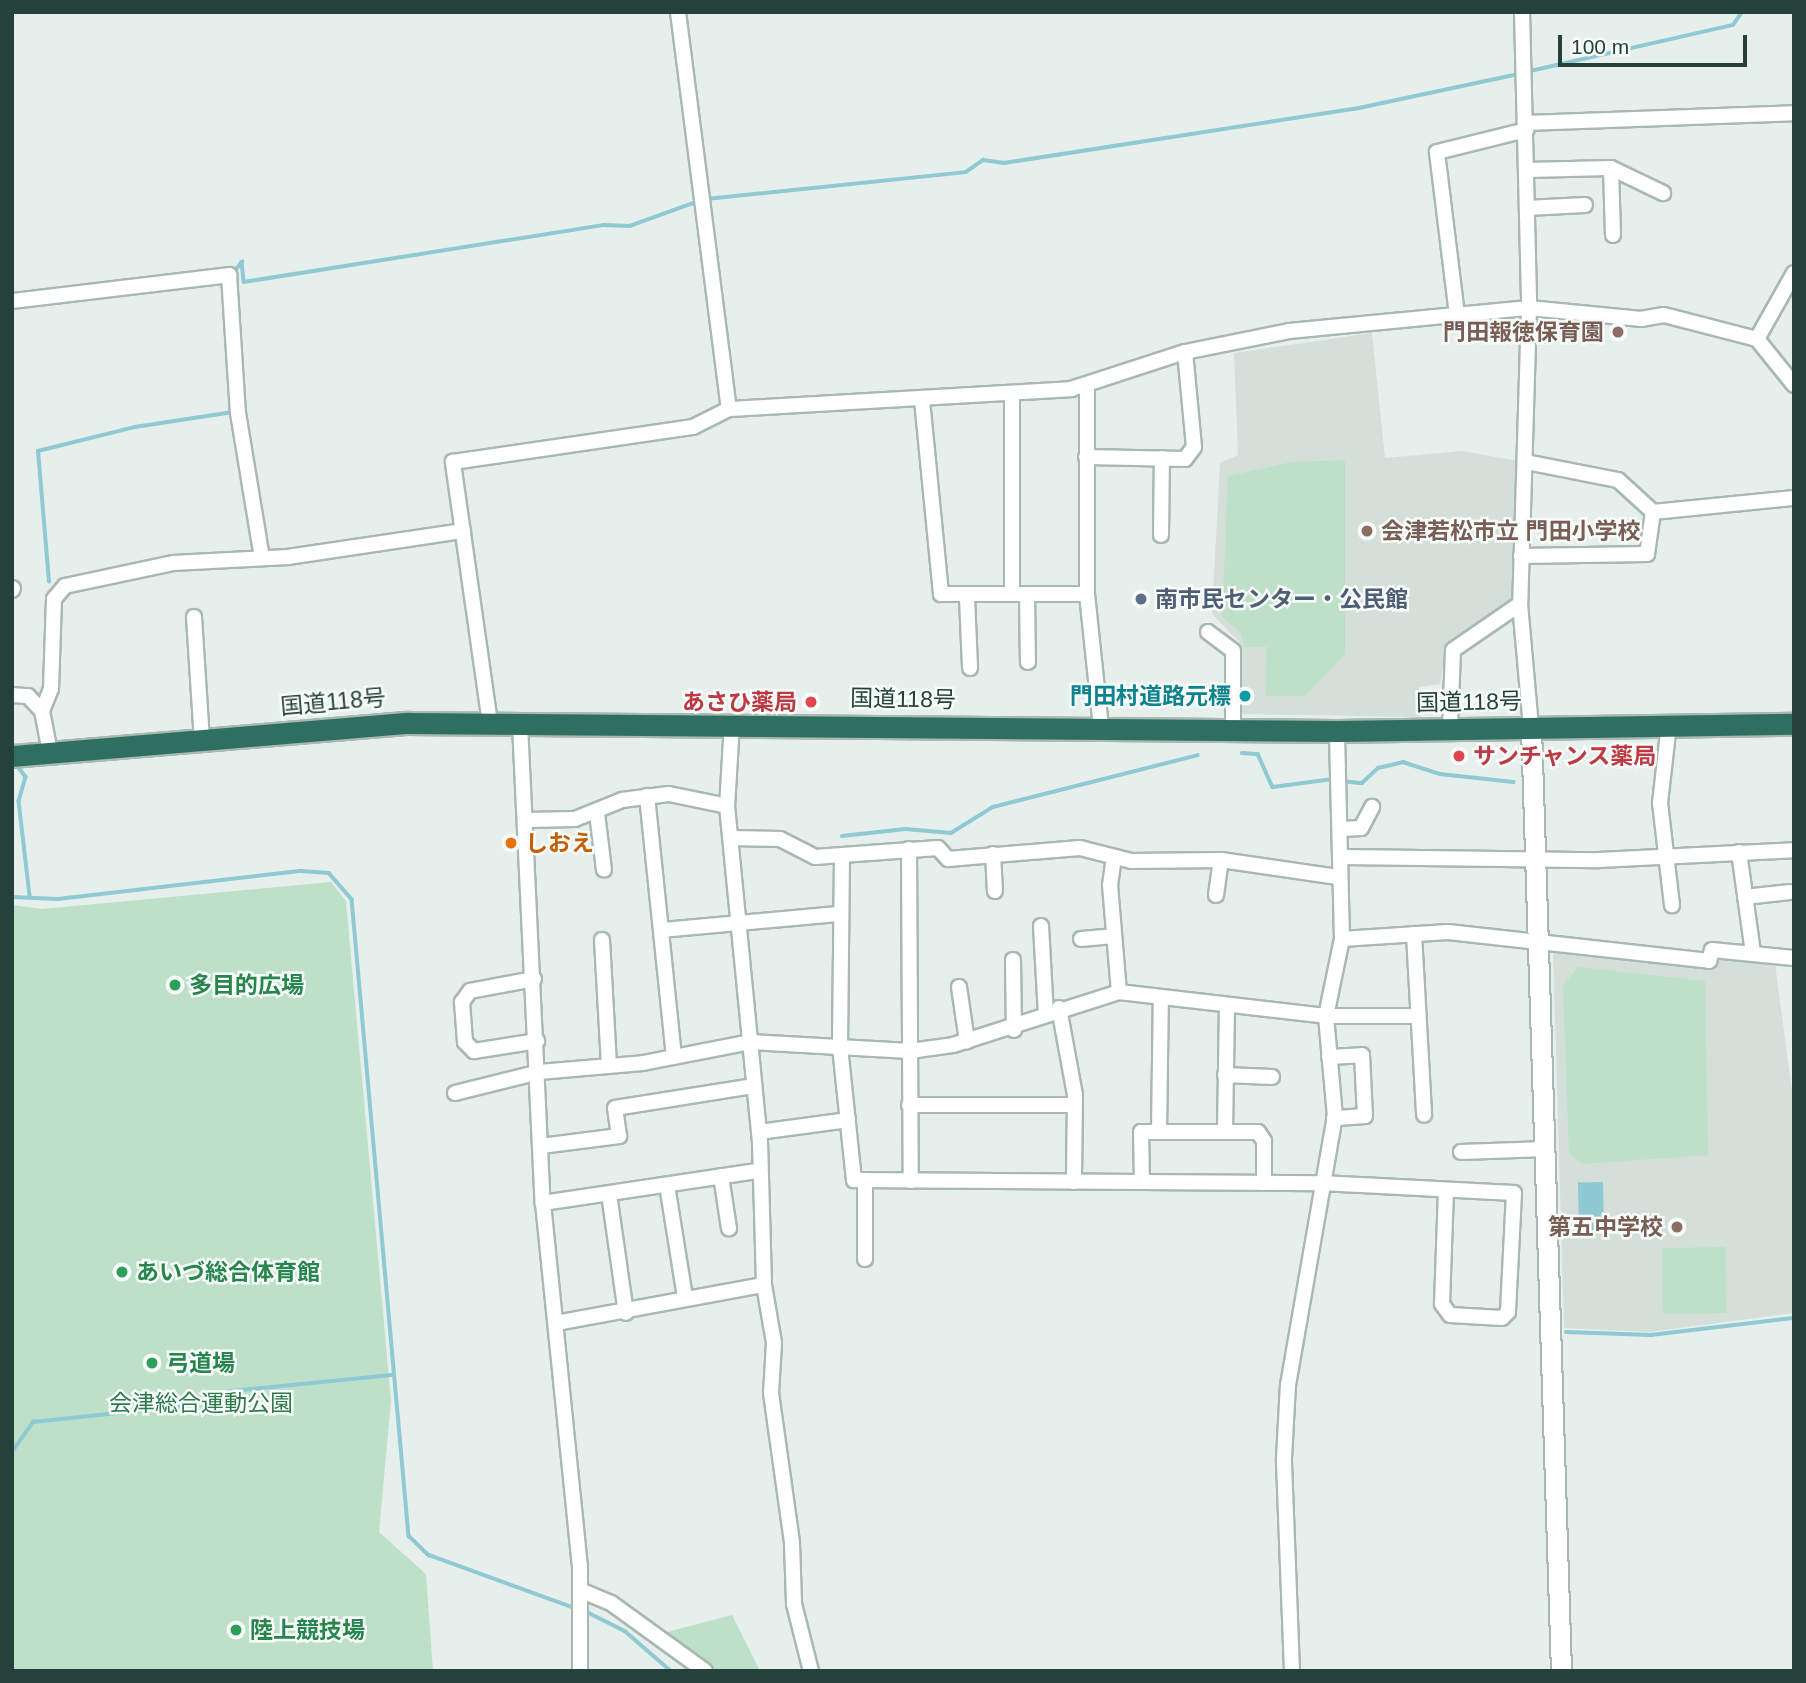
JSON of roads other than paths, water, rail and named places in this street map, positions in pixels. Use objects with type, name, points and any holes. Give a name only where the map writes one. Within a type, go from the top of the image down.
[{"type":"highway","name":"国道118号","points":[[12,756],[365,724],[732,723],[1337,731],[1450,726],[1794,724]]},
{"type":"street","points":[[678,12],[729,409]]},
{"type":"street","points":[[1522,12],[1529,308],[1520,604],[1531,727],[1542,943],[1561,1671]]},
{"type":"street","points":[[1457,315],[1437,152],[1526,127],[1794,113]]},
{"type":"street","points":[[1527,170],[1612,168],[1663,193]]},
{"type":"street","points":[[1612,168],[1613,235]]},
{"type":"street","points":[[1527,208],[1585,205]]},
{"type":"street","points":[[1757,339],[1794,273]]},
{"type":"street","points":[[12,301],[229,275],[238,413],[262,558]]},
{"type":"street","points":[[491,723],[453,462],[693,427],[729,409],[922,400],[1087,386],[1185,352],[1289,331],[1529,308],[1641,318],[1664,315],[1757,339],[1794,385]]},
{"type":"street","points":[[1086,457],[1185,459],[1194,447],[1185,352]]},
{"type":"street","points":[[1087,386],[1087,594],[1101,728]]},
{"type":"street","points":[[1012,394],[1019,594],[1028,662]]},
{"type":"street","points":[[922,400],[941,594],[967,598],[1019,594],[1087,594]]},
{"type":"street","points":[[1161,535],[1162,458]]},
{"type":"street","points":[[1526,461],[1618,480],[1653,512],[1794,498]]},
{"type":"street","points":[[1521,556],[1647,554],[1653,512]]},
{"type":"street","points":[[42,711],[51,689],[54,599],[65,586],[173,563],[262,558],[463,531]]},
{"type":"street","points":[[967,598],[970,668]]},
{"type":"street","points":[[1450,726],[1453,650],[1520,604]]},
{"type":"street","points":[[194,617],[202,740]]},
{"type":"street","points":[[1208,632],[1233,651],[1233,729]]},
{"type":"street","points":[[12,695],[28,696],[42,711],[50,752]]},
{"type":"street","points":[[732,723],[727,806],[759,1132],[757,1171],[764,1285],[794,1604],[811,1671]]},
{"type":"street","points":[[520,724],[527,820],[543,1203],[580,1590],[580,1671]]},
{"type":"street","points":[[1669,724],[1660,803],[1672,905]]},
{"type":"street","points":[[1292,1671],[1288,1385],[1334,1118],[1326,1016],[1342,940],[1338,877],[1343,857],[1337,731]]},
{"type":"street","points":[[527,820],[597,813],[647,796],[700,795],[727,806]]},
{"type":"street","points":[[647,796],[674,1057]]},
{"type":"street","points":[[1341,830],[1362,828],[1372,807]]},
{"type":"street","points":[[597,813],[604,870]]},
{"type":"street","points":[[731,838],[780,839],[815,857],[938,848],[948,859],[1080,848],[1114,857],[1221,860],[1338,877]]},
{"type":"street","points":[[909,849],[911,1181]]},
{"type":"street","points":[[1343,857],[1537,859],[1794,850]]},
{"type":"street","points":[[1738,852],[1753,953]]},
{"type":"street","points":[[993,854],[995,891]]},
{"type":"street","points":[[842,855],[839,914],[840,1047],[854,1180],[1322,1183],[1446,1192],[1514,1193],[1508,1312],[1502,1318],[1450,1315],[1442,1304],[1446,1192]]},
{"type":"street","points":[[1114,857],[1114,936],[1119,992]]},
{"type":"street","points":[[1216,895],[1221,860]]},
{"type":"street","points":[[1745,897],[1790,892]]},
{"type":"street","points":[[662,930],[839,914]]},
{"type":"street","points":[[1041,926],[1053,1012],[1074,1105],[1074,1182]]},
{"type":"street","points":[[1342,940],[1466,933],[1709,961],[1712,950],[1794,958]]},
{"type":"street","points":[[1414,934],[1424,1115]]},
{"type":"street","points":[[1081,939],[1114,936]]},
{"type":"street","points":[[602,940],[609,1066]]},
{"type":"street","points":[[1013,960],[1014,1030]]},
{"type":"street","points":[[534,979],[470,991],[462,1002],[468,1048],[537,1041]]},
{"type":"street","points":[[959,987],[967,1041]]},
{"type":"street","points":[[455,1093],[539,1072],[674,1057],[750,1042],[910,1051],[1014,1030],[1053,1012],[1119,992],[1326,1016],[1418,1016]]},
{"type":"street","points":[[1159,1132],[1161,997]]},
{"type":"street","points":[[1224,1132],[1227,1004]]},
{"type":"street","points":[[1329,1057],[1362,1055],[1365,1116],[1334,1118]]},
{"type":"street","points":[[1225,1076],[1272,1077]]},
{"type":"street","points":[[541,1146],[619,1136],[615,1108],[754,1086]]},
{"type":"street","points":[[909,1105],[1074,1105]]},
{"type":"street","points":[[759,1132],[848,1120]]},
{"type":"street","points":[[1142,1182],[1141,1132],[1224,1132],[1261,1134],[1264,1183]]},
{"type":"street","points":[[1461,1152],[1546,1149]]},
{"type":"street","points":[[543,1203],[757,1171]]},
{"type":"street","points":[[721,1176],[729,1228]]},
{"type":"street","points":[[865,1180],[865,1259]]},
{"type":"street","points":[[667,1185],[685,1298]]},
{"type":"street","points":[[609,1194],[626,1313]]},
{"type":"street","points":[[556,1323],[626,1313],[685,1298],[764,1285]]},
{"type":"street","points":[[580,1590],[611,1603],[705,1671]]},
{"type":"water","points":[[1578,1182],[1603,1182],[1604,1231],[1579,1231]]},
{"type":"waterway","points":[[1526,72],[1733,25],[1742,12]]},
{"type":"waterway","points":[[706,199],[966,172],[983,160],[1004,163],[1359,108],[1519,74]]},
{"type":"waterway","points":[[232,274],[242,262],[244,282],[603,225],[630,226],[699,201]]},
{"type":"waterway","points":[[49,582],[38,451],[135,427],[233,412]]},
{"type":"waterway","points":[[1242,753],[1258,754],[1273,787],[1334,779]]},
{"type":"waterway","points":[[842,836],[906,829],[951,833],[993,807],[1198,755]]},
{"type":"waterway","points":[[1342,781],[1362,783],[1378,768],[1403,762],[1440,774],[1514,782]]},
{"type":"waterway","points":[[16,764],[26,777],[19,801],[30,896]]},
{"type":"waterway","points":[[12,897],[58,899],[301,871],[329,873],[352,899],[409,1536],[429,1555],[575,1608]]},
{"type":"waterway","points":[[1566,1332],[1651,1335],[1794,1318]]},
{"type":"waterway","points":[[12,1452],[33,1422],[186,1406],[231,1391],[391,1375]]},
{"type":"waterway","points":[[583,1610],[625,1631],[671,1671]]},
{"type":"place","name":"門田報徳保育園","points":[[1618,332]]},
{"type":"place","name":"会津若松市立 門田小学校","points":[[1367,531]]},
{"type":"place","name":"南市民センター・公民館","points":[[1141,599]]},
{"type":"place","name":"門田村道路元標","points":[[1245,696]]},
{"type":"place","name":"あさひ薬局","points":[[811,702]]},
{"type":"place","name":"サンチャンス薬局","points":[[1459,756]]},
{"type":"place","name":"しおえ","points":[[511,843]]},
{"type":"place","name":"多目的広場","points":[[175,985]]},
{"type":"place","name":"第五中学校","points":[[1677,1227]]},
{"type":"place","name":"あいづ総合体育館","points":[[122,1272]]},
{"type":"place","name":"弓道場","points":[[152,1363]]},
{"type":"place","name":"陸上競技場","points":[[236,1630]]},
{"type":"park label","name":"会津総合運動公園","points":[[201,1403]]}]
